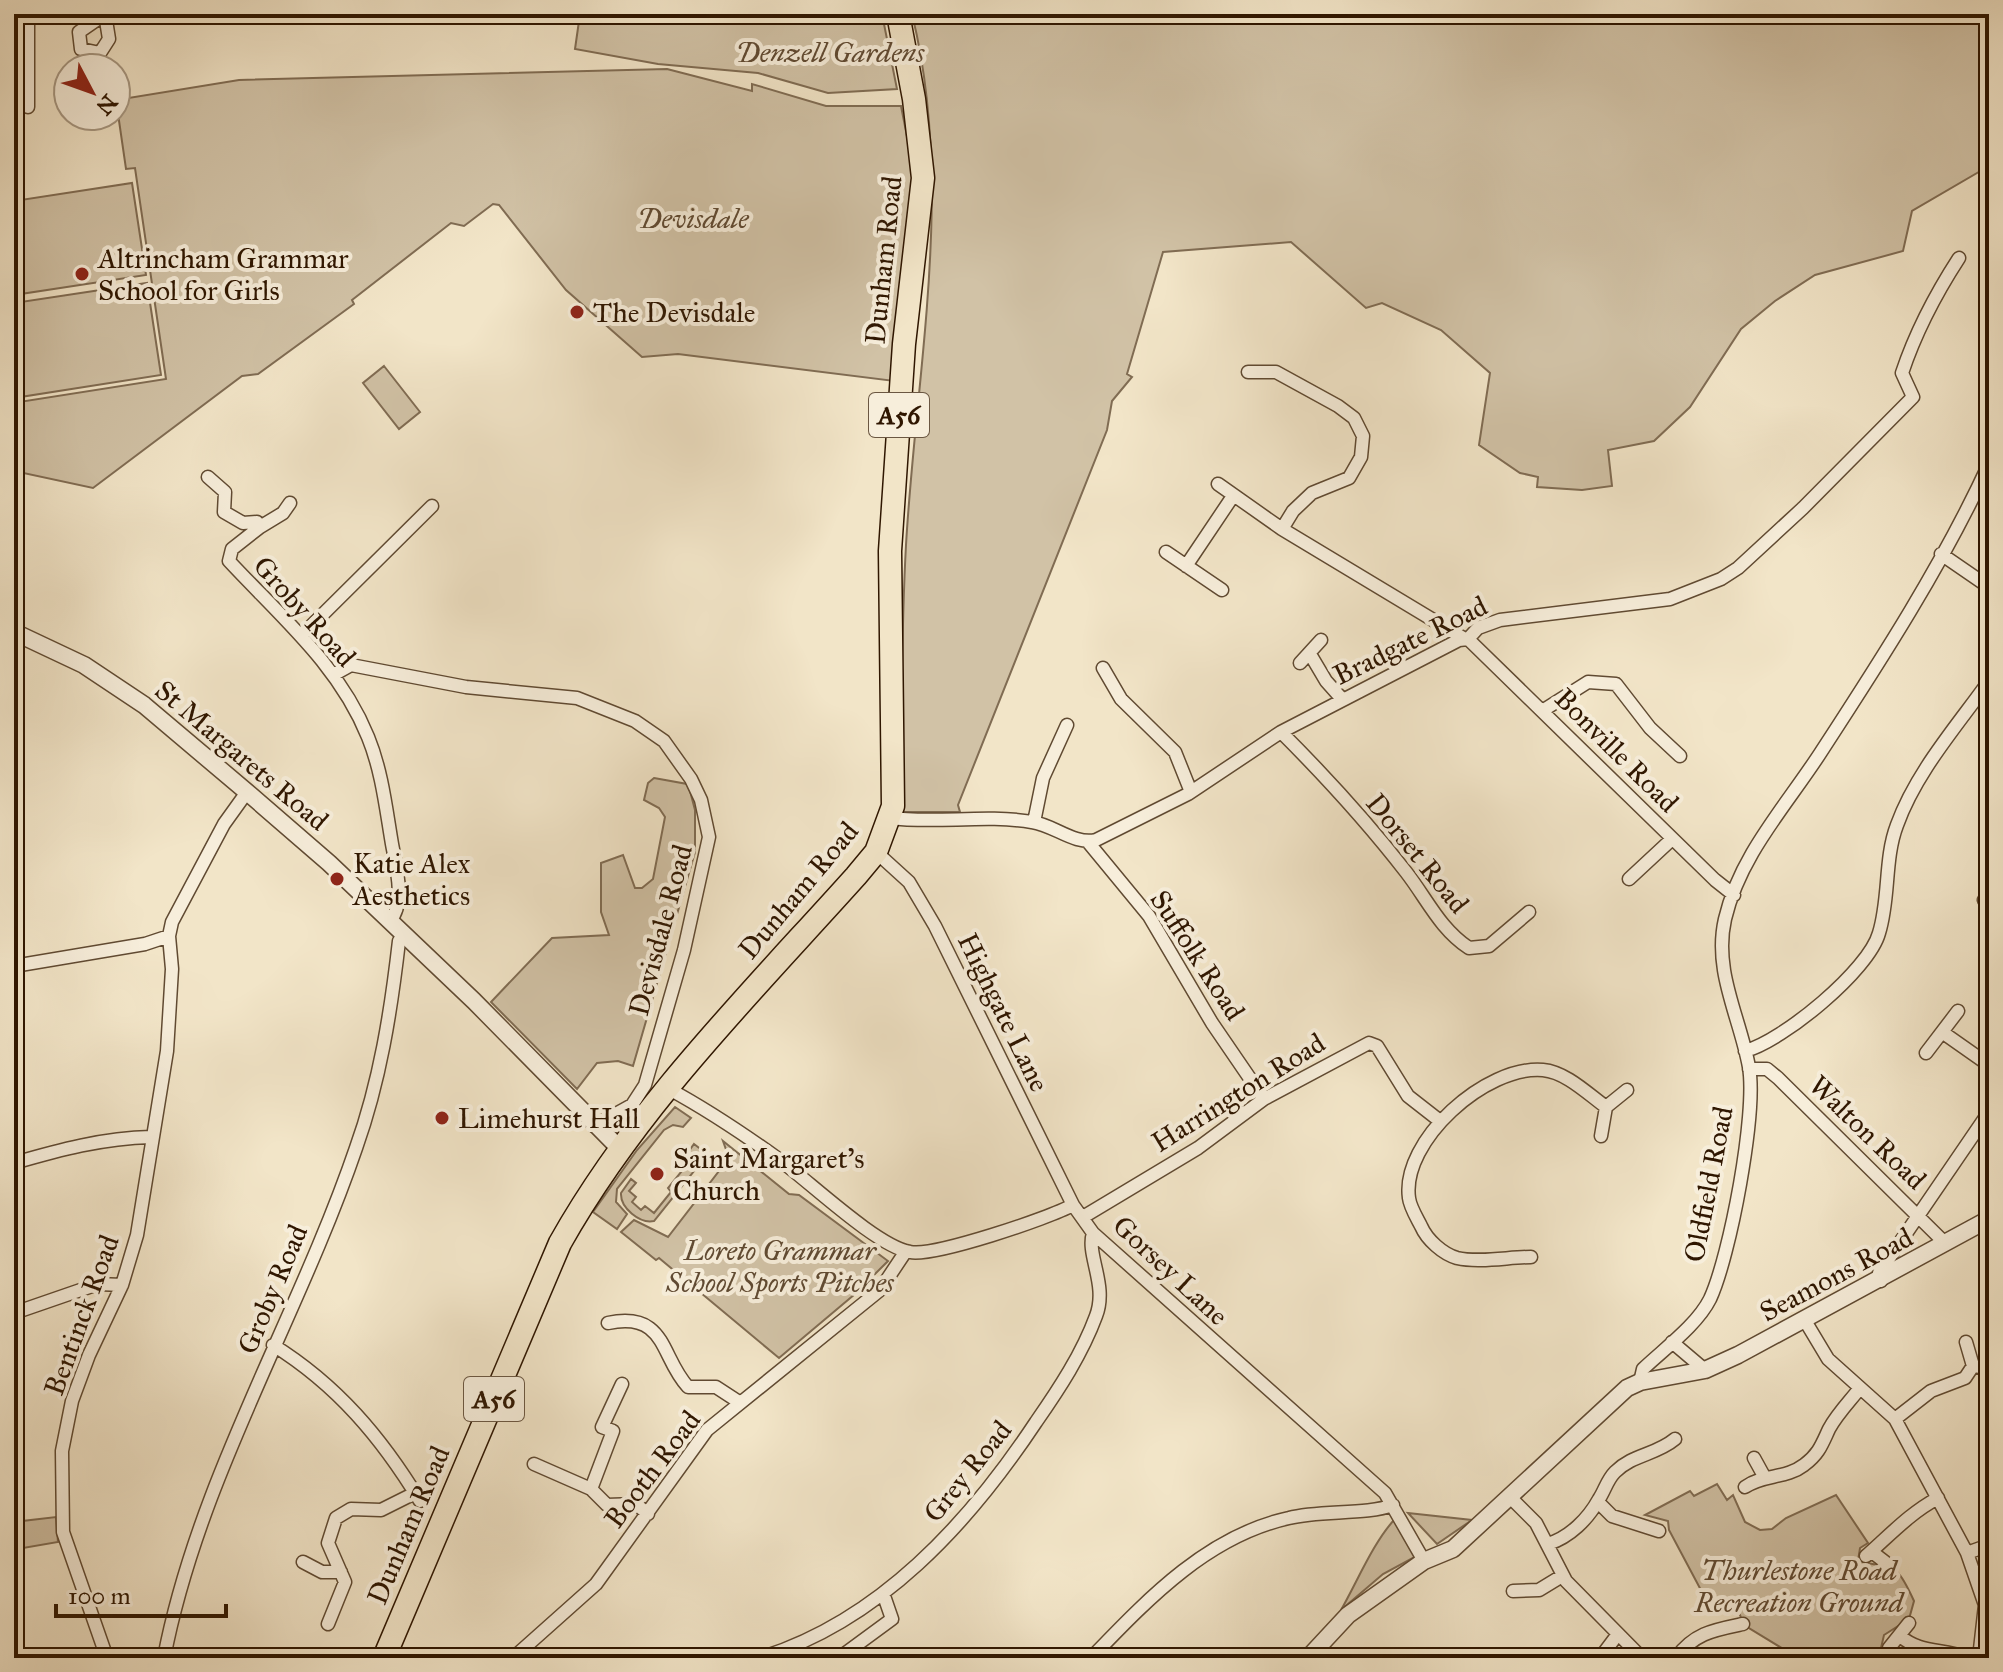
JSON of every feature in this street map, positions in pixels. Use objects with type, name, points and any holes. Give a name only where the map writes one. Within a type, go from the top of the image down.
[{"type":"highway","name":"Dunham Road","points":[[384,1658],[560,1243],[589,1190],[669,1089],[876,852],[890,818],[895,746],[890,551],[904,344],[923,178],[914,99],[898,14]]},
{"type":"street","points":[[28,14],[28,107]]},
{"type":"street","name":"Bradgate Road","points":[[1088,842],[1191,792],[1281,732],[1466,639],[1478,628],[1500,620],[1670,599],[1721,579],[1738,568],[1803,508],[1913,397],[1902,373],[1931,301],[1959,258]]},
{"type":"street","points":[[1248,372],[1276,372],[1354,418],[1363,436],[1353,482],[1312,493],[1293,511],[1282,529]]},
{"type":"street","name":"Oldfield Road","points":[[1308,1658],[1348,1615],[1424,1561],[1448,1553],[1616,1395],[1640,1382],[1643,1369],[1710,1300],[1749,1133],[1749,1069],[1723,968],[1725,921],[1751,855],[1820,754],[1941,554],[1989,464]]},
{"type":"street","points":[[208,477],[225,492],[224,512],[243,523],[257,522],[260,527],[283,513],[290,503]]},
{"type":"street","name":"Bonville Road","points":[[1218,484],[1282,529],[1466,639],[1734,895]]},
{"type":"street","points":[[1186,566],[1233,496]]},
{"type":"street","points":[[302,635],[432,506]]},
{"type":"street","name":"Groby Road","points":[[260,527],[232,549],[229,561],[302,635],[333,675],[369,739],[385,800],[399,905],[390,921]]},
{"type":"street","points":[[1166,552],[1222,590]]},
{"type":"street","points":[[1941,554],[1989,587]]},
{"type":"street","name":"St Margarets Road","points":[[14,632],[84,665],[144,705],[247,792],[404,934],[620,1149]]},
{"type":"street","points":[[1300,663],[1321,640]]},
{"type":"street","points":[[1310,654],[1326,681],[1342,699]]},
{"type":"street","name":"Devisdale Road","points":[[333,675],[351,665],[452,685],[577,698],[635,721],[664,741],[691,779],[701,800],[709,837],[684,950],[640,1094],[625,1111],[594,1126]]},
{"type":"street","points":[[1100,675],[1175,752],[1191,792]]},
{"type":"street","points":[[1745,1051],[1760,1046],[1807,1013],[1873,949],[1880,932],[1897,825],[1935,757],[1989,681]]},
{"type":"street","points":[[1542,711],[1588,682],[1616,684],[1650,728],[1680,756]]},
{"type":"street","points":[[1034,822],[1043,778],[1067,725]]},
{"type":"street","name":"Dorset Road","points":[[1281,732],[1407,874],[1430,911],[1462,943],[1469,948],[1489,946],[1529,912]]},
{"type":"street","points":[[14,966],[145,944],[169,936],[224,824],[247,792]]},
{"type":"street","points":[[890,818],[1034,822],[1088,842]]},
{"type":"street","points":[[1629,879],[1672,839]]},
{"type":"street","name":"Suffolk Road","points":[[1088,842],[1149,916],[1212,1023],[1264,1099]]},
{"type":"street","name":"Highgate Lane","points":[[876,852],[909,882],[935,926],[1073,1205]]},
{"type":"street","points":[[1989,893],[1984,900],[1989,903]]},
{"type":"street","name":"Groby Road","points":[[164,1658],[197,1540],[273,1345],[356,1150],[378,1077],[399,941],[404,934]]},
{"type":"street","name":"Bentinck Road","points":[[107,1658],[63,1532],[62,1451],[72,1401],[122,1285],[137,1235],[167,1051],[172,969],[169,936]]},
{"type":"street","points":[[1926,1053],[1958,1011]]},
{"type":"street","points":[[1942,1032],[1989,1065]]},
{"type":"street","name":"Harrington Road","points":[[1083,1217],[1198,1148],[1264,1099],[1355,1048],[1372,1043],[1408,1096],[1440,1121]]},
{"type":"street","name":"Walton Road","points":[[1749,1069],[1767,1069],[1778,1078],[1946,1244]]},
{"type":"street","points":[[1533,1258],[1457,1258],[1438,1248],[1424,1233],[1409,1200],[1409,1182],[1440,1121],[1489,1082],[1524,1071],[1544,1070],[1560,1075],[1606,1107]]},
{"type":"street","points":[[669,1089],[776,1157],[880,1237],[906,1251],[929,1251],[1036,1223],[1073,1205]]},
{"type":"street","points":[[1601,1136],[1606,1107],[1627,1090]]},
{"type":"street","points":[[1881,1281],[1879,1273],[1989,1112]]},
{"type":"street","points":[[14,1163],[65,1148],[151,1137]]},
{"type":"street","name":"Gorsey Lane","points":[[1073,1205],[1093,1233],[1356,1466],[1393,1505],[1424,1561]]},
{"type":"street","name":"Seamons Road","points":[[1640,1382],[1705,1370],[1881,1281],[1989,1219]]},
{"type":"street","name":"Grey Road","points":[[760,1658],[835,1624],[883,1593],[938,1545],[1011,1460],[1062,1381],[1097,1315],[1100,1284],[1093,1233]]},
{"type":"street","name":"Booth Road","points":[[513,1658],[596,1584],[707,1430],[880,1290],[906,1251]]},
{"type":"street","points":[[14,1313],[38,1302],[58,1300],[82,1288],[112,1282],[122,1285]]},
{"type":"street","points":[[1804,1319],[1828,1359],[1895,1419],[1967,1553],[1985,1605],[1979,1658]]},
{"type":"street","points":[[608,1323],[630,1321],[648,1327],[662,1340],[688,1387],[716,1387],[739,1402]]},
{"type":"street","points":[[1672,1342],[1705,1370]]},
{"type":"street","points":[[1966,1342],[1973,1366]]},
{"type":"street","points":[[273,1345],[298,1361],[353,1408],[378,1436],[417,1497],[381,1510],[351,1509],[340,1514],[328,1540],[344,1585],[328,1624]]},
{"type":"street","points":[[1895,1419],[1931,1391],[1960,1382],[1973,1366]]},
{"type":"street","points":[[1973,1366],[1989,1368]]},
{"type":"street","points":[[591,1489],[613,1431],[602,1427],[622,1384]]},
{"type":"street","points":[[1745,1487],[1765,1478],[1785,1475],[1804,1465],[1823,1447],[1829,1430],[1860,1388]]},
{"type":"street","points":[[1548,1544],[1573,1533],[1598,1502],[1615,1472],[1634,1457],[1658,1453],[1677,1440]]},
{"type":"street","points":[[1754,1458],[1765,1478]]},
{"type":"street","points":[[534,1464],[591,1489],[607,1505],[636,1504],[648,1514]]},
{"type":"street","points":[[1509,1496],[1536,1523],[1562,1576],[1642,1658]]},
{"type":"street","points":[[1885,1562],[1869,1554],[1896,1532],[1911,1512],[1938,1498]]},
{"type":"street","points":[[1598,1502],[1612,1516],[1657,1530],[1646,1543]]},
{"type":"street","points":[[1091,1658],[1155,1592],[1186,1568],[1237,1538],[1287,1518],[1393,1505]]},
{"type":"street","points":[[1967,1553],[1989,1545]]},
{"type":"street","points":[[303,1562],[322,1572],[341,1572]]},
{"type":"street","points":[[1512,1591],[1539,1590],[1562,1576]]},
{"type":"street","points":[[843,1658],[892,1619],[883,1593]]},
{"type":"street","points":[[1889,1648],[1909,1623]]},
{"type":"street","points":[[1676,1658],[1687,1642],[1705,1632],[1743,1624]]},
{"type":"street","points":[[1600,1658],[1618,1634]]},
{"type":"street","points":[[1900,1636],[1913,1647],[1967,1658]]},
{"type":"green space","name":"Denzell Gardens","points":[[580,14],[882,14],[897,89],[828,93],[758,73],[658,64],[575,49]]},
{"type":"green space","points":[[912,14],[1989,14],[1989,166],[1912,211],[1903,251],[1815,275],[1775,301],[1741,329],[1690,407],[1654,441],[1608,450],[1612,486],[1582,490],[1537,487],[1538,477],[1520,473],[1479,445],[1490,373],[1441,330],[1382,303],[1366,308],[1291,242],[1163,252],[1127,374],[1132,377],[1112,401],[1107,430],[958,805],[960,812],[899,812],[906,545],[924,346],[932,212],[931,146],[924,80]]},
{"type":"green space","name":"Devisdale","points":[[667,69],[752,91],[752,84],[826,106],[901,106],[916,182],[894,381],[678,354],[642,357],[566,290],[499,205],[493,204],[464,226],[451,223],[352,300],[354,304],[258,374],[242,376],[93,488],[14,471],[14,411],[20,410],[19,402],[166,379],[135,168],[126,169],[121,132],[132,132],[132,97],[239,80]]},
{"type":"green space","points":[[132,183],[146,275],[14,295],[14,201]]},
{"type":"green space","points":[[147,283],[161,375],[14,398],[14,303]]},
{"type":"green space","points":[[384,366],[420,412],[399,429],[363,383]]},
{"type":"green space","points":[[654,778],[687,784],[695,810],[695,852],[633,1066],[618,1061],[597,1063],[577,1089],[491,1002],[552,938],[609,935],[601,912],[601,863],[623,855],[635,888],[642,888],[653,879],[665,817],[659,808],[644,800],[648,783]]},
{"type":"green space","points":[[675,1107],[691,1118],[683,1127],[673,1125],[664,1130],[617,1189],[616,1202],[627,1214],[617,1229],[593,1212],[637,1150]]},
{"type":"green space","name":"Loreto Grammar School Sports Pitches","points":[[723,1141],[789,1194],[799,1195],[888,1261],[855,1294],[779,1358],[659,1258],[656,1260],[621,1232],[634,1220],[668,1237],[729,1158]]},
{"type":"green space","points":[[694,1144],[703,1151],[702,1161],[654,1221],[632,1214],[624,1204],[621,1193],[631,1179],[636,1183],[629,1191],[636,1197],[632,1202],[641,1210],[645,1206],[654,1213],[671,1192],[668,1188],[686,1166],[681,1162]]},
{"type":"green space","name":"Thurlestone Road Recreation Ground","points":[[1717,1484],[1727,1500],[1733,1495],[1745,1522],[1760,1530],[1772,1529],[1786,1518],[1836,1495],[1868,1543],[1860,1548],[1858,1561],[1888,1567],[1903,1580],[1914,1601],[1909,1619],[1884,1635],[1881,1648],[1873,1658],[1798,1658],[1744,1625],[1738,1610],[1711,1609],[1669,1530],[1668,1521],[1645,1515],[1690,1491],[1694,1496]]},
{"type":"green space","points":[[1408,1513],[1472,1520],[1437,1544]]},
{"type":"green space","points":[[56,1517],[58,1542],[17,1549],[21,1570],[14,1572],[14,1522]]},
{"type":"green space","points":[[1395,1519],[1424,1552],[1383,1574],[1341,1610],[1373,1550]]},
{"type":"place","name":"Altrincham Grammar School for Girls","points":[[82,274]]},
{"type":"place","name":"The Devisdale","points":[[577,312]]},
{"type":"place","name":"Katie Alex Aesthetics","points":[[337,879]]},
{"type":"place","name":"Limehurst Hall","points":[[442,1118]]},
{"type":"place","name":"Saint Margaret's Church","points":[[657,1174]]}]
